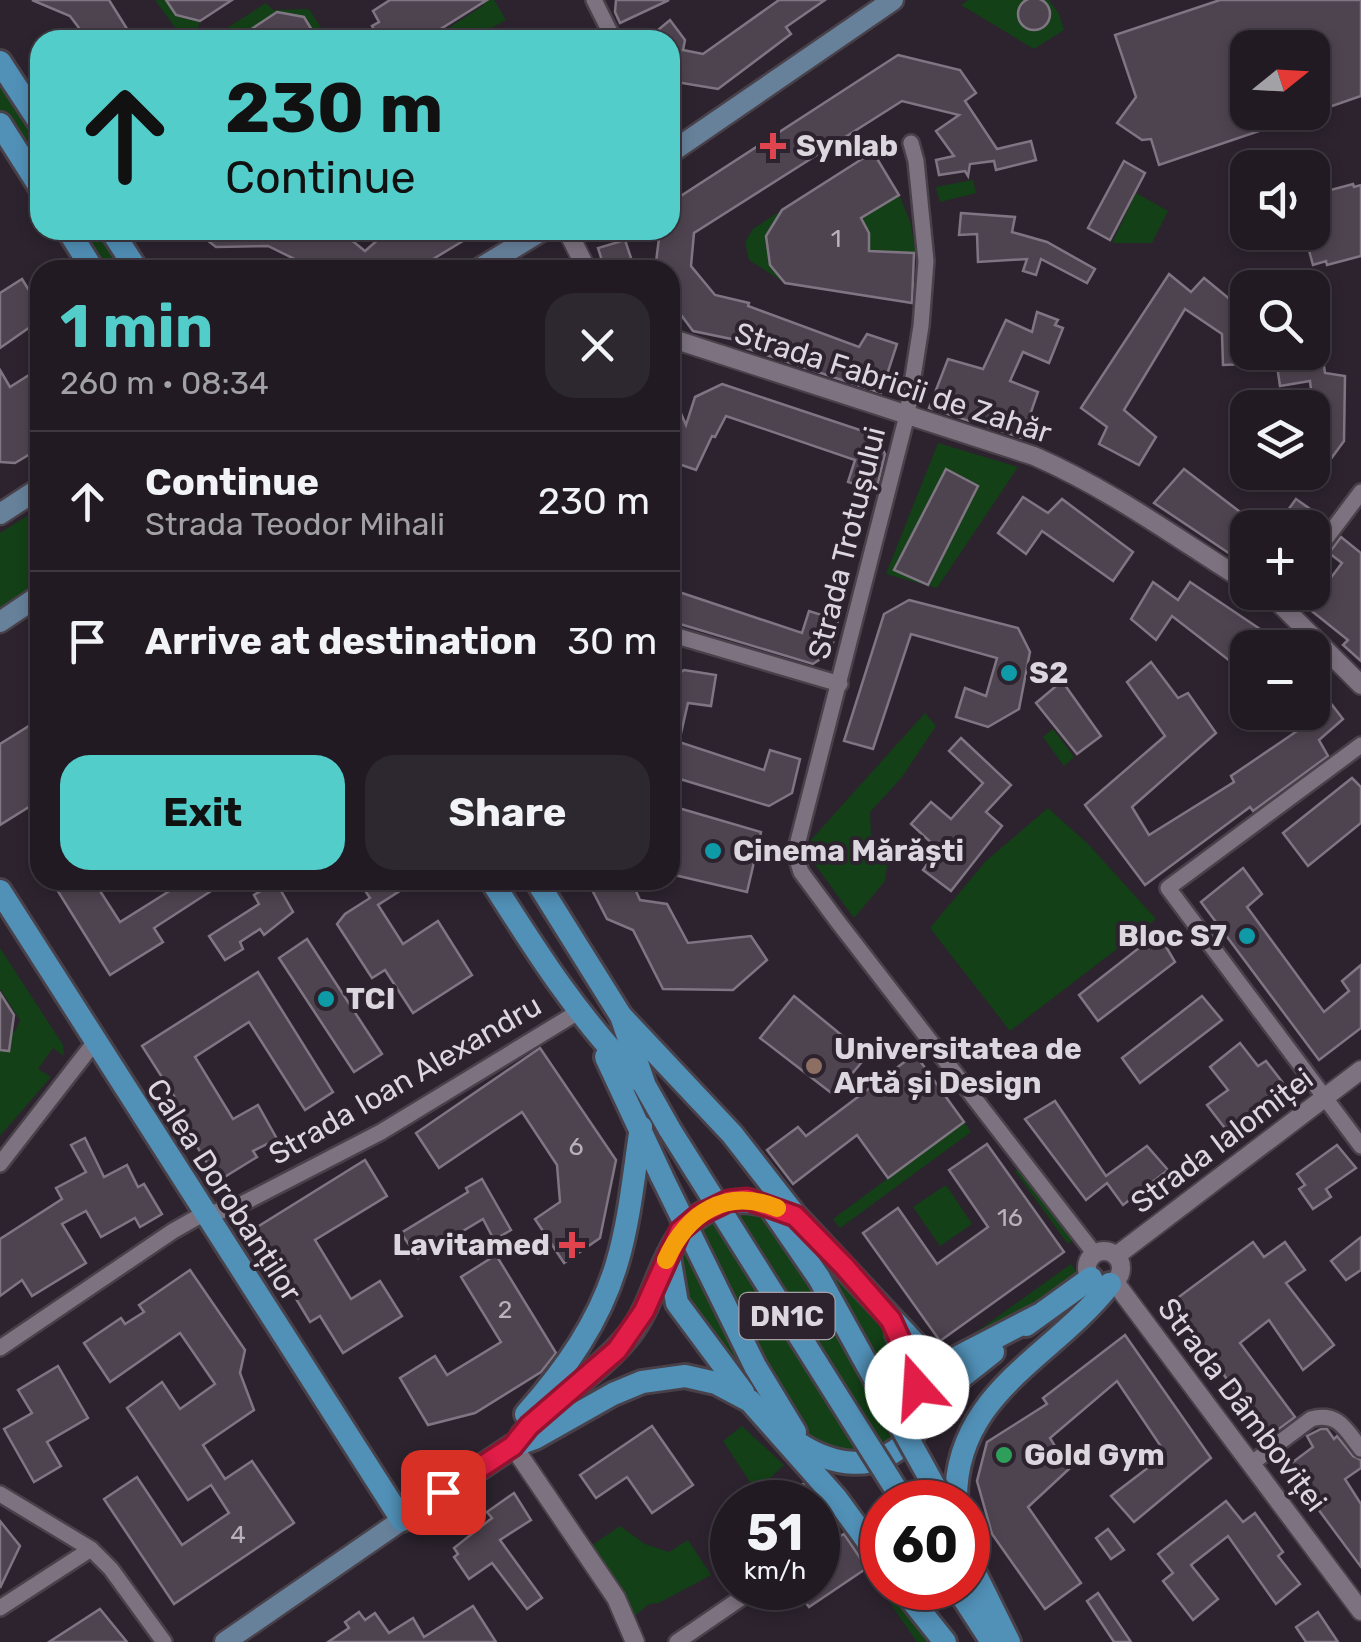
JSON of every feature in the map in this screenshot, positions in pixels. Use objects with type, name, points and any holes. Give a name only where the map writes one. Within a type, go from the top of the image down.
[{"type":"main road","points":[[680,141],[892,0]]},
{"type":"main road","points":[[0,62],[30,108]]},
{"type":"main road","points":[[0,124],[30,170]]},
{"type":"main road","points":[[494,260],[526,240]]},
{"type":"main road","points":[[0,514],[30,494]]},
{"type":"main road","points":[[0,622],[30,602]]},
{"type":"main road","name":"DN1C","points":[[497,890],[596,1036],[645,1086]]},
{"type":"main road","name":"DN1C","points":[[542,890],[621,1016],[645,1086],[670,1130],[890,1480]]},
{"type":"main road","name":"Calea Dorobanților","points":[[0,891],[402,1520]]},
{"type":"main road","points":[[621,1016],[732,1134],[795,1216],[923,1352],[944,1360],[966,1354],[1105,1281]]},
{"type":"main road","points":[[596,1036],[756,1366],[805,1448]]},
{"type":"main road","points":[[510,1448],[522,1419],[567,1366],[604,1299],[622,1242],[641,1126]]},
{"type":"main road","points":[[510,1448],[632,1332],[680,1231],[699,1215],[728,1201],[747,1199],[795,1216]]},
{"type":"main road","points":[[768,1204],[819,1278],[931,1480]]},
{"type":"main road","points":[[669,1254],[677,1303],[750,1401],[860,1531]]},
{"type":"main road","points":[[957,1480],[968,1433],[984,1407],[1011,1378],[1092,1308],[1105,1281]]},
{"type":"main road","points":[[780,1432],[824,1458],[858,1464],[897,1450],[939,1397],[1036,1316]]},
{"type":"main road","points":[[891,1320],[913,1370],[918,1402],[918,1418],[897,1450]]},
{"type":"main road","points":[[225,1642],[510,1448],[613,1394],[664,1377],[702,1378],[750,1401]]},
{"type":"main road","points":[[990,1604],[1009,1642]]},
{"type":"main road","points":[[920,1610],[945,1642]]},
{"type":"main road","points":[[972,1610],[992,1642]]},
{"type":"street","points":[[594,0],[609,30]]},
{"type":"street","name":"Strada Trotușului","points":[[910,143],[918,178],[926,261],[907,415],[795,853],[801,872],[1094,1254]]},
{"type":"street","name":"Strada Fabricii de Zahăr","points":[[680,341],[1034,456],[1066,470],[1230,572]]},
{"type":"street","points":[[1330,533],[1361,492]]},
{"type":"street","points":[[1294,610],[1361,685]]},
{"type":"street","name":"Strada Trotușului","points":[[680,637],[840,684]]},
{"type":"street","points":[[1361,745],[1168,888],[1361,1146]]},
{"type":"street","name":"Strada Ioan Alexandru","points":[[0,1348],[203,1214],[232,1209],[365,1140],[578,1012]]},
{"type":"street","points":[[0,1164],[94,1043]]},
{"type":"street","name":"Strada Ialomiței","points":[[1116,1256],[1361,1070]]},
{"type":"street","points":[[1104,1250],[1116,1256],[1121,1269],[1105,1281],[1087,1265],[1094,1254],[1104,1250]]},
{"type":"street","name":"Strada Dâmboviței","points":[[1105,1281],[1252,1463],[1361,1611]]},
{"type":"street","points":[[1252,1463],[1311,1419],[1322,1416],[1332,1416],[1341,1423],[1361,1449]]},
{"type":"street","points":[[510,1448],[598,1570],[616,1598],[635,1642]]},
{"type":"street","points":[[0,1494],[90,1548],[111,1569],[164,1642]]},
{"type":"street","points":[[0,1608],[90,1548]]},
{"type":"street","points":[[677,1642],[724,1610]]},
{"type":"green space","points":[[155,0],[166,0],[176,15],[200,21],[197,30],[177,30]]},
{"type":"green space","points":[[481,0],[494,0],[506,20],[488,30],[445,30],[484,5]]},
{"type":"green space","points":[[968,0],[1049,0],[1064,30],[1034,49],[961,5]]},
{"type":"green space","points":[[266,3],[273,10],[309,9],[323,30],[303,30],[277,12],[250,30],[224,30]]},
{"type":"green space","points":[[0,80],[30,126],[30,162],[0,115]]},
{"type":"green space","points":[[973,180],[976,193],[940,202],[936,187]]},
{"type":"green space","points":[[1136,193],[1168,211],[1152,243],[1112,243]]},
{"type":"green space","points":[[899,195],[910,221],[916,254],[869,251],[869,233],[861,218]]},
{"type":"green space","points":[[782,210],[767,248],[785,283],[749,260],[745,242],[753,229]]},
{"type":"green space","points":[[80,240],[104,240],[116,260],[93,260]]},
{"type":"green space","points":[[938,443],[1018,467],[937,588],[886,574]]},
{"type":"green space","points":[[30,514],[30,590],[0,608],[0,533]]},
{"type":"green space","points":[[925,713],[936,726],[902,777],[870,812],[871,835],[887,865],[885,881],[854,918],[808,855],[811,840]]},
{"type":"green space","points":[[1053,729],[1074,757],[1064,766],[1043,737]]},
{"type":"green space","points":[[1048,808],[1088,844],[1156,919],[1010,1031],[930,928],[986,861]]},
{"type":"green space","points":[[0,948],[63,1045],[64,1056],[53,1048],[38,1069],[51,1077],[0,1136],[0,1042],[16,1030],[20,1020],[0,989]]},
{"type":"green space","points":[[964,1122],[971,1132],[840,1228],[833,1219]]},
{"type":"green space","points":[[1022,1166],[1074,1239],[1068,1244],[1015,1171]]},
{"type":"green space","points":[[946,1185],[972,1224],[940,1246],[913,1207]]},
{"type":"green space","points":[[733,1205],[793,1219],[887,1322],[913,1396],[894,1446],[859,1459],[783,1431],[683,1304],[674,1253],[691,1227]]},
{"type":"green space","points":[[1071,1264],[1081,1278],[1036,1310],[951,1350]]},
{"type":"green space","points":[[742,1426],[784,1465],[768,1480],[749,1480],[723,1441]]},
{"type":"green space","points":[[620,1526],[645,1544],[669,1552],[688,1540],[710,1576],[659,1603],[649,1604],[627,1622],[585,1550]]},
{"type":"green space","points":[[895,1610],[912,1610],[936,1642],[917,1642]]},
{"type":"building","points":[[1028,-1],[1040,-1],[1049,8],[1049,20],[1040,29],[1028,29],[1019,20],[1019,8]]},
{"type":"building","points":[[32,0],[109,0],[128,30],[80,30],[70,16]]},
{"type":"building","points":[[166,0],[232,0],[200,21],[176,15]]},
{"type":"building","points":[[390,0],[487,0],[439,30],[374,30],[372,26],[379,22],[373,11]]},
{"type":"building","points":[[616,0],[669,0],[620,23],[615,12]]},
{"type":"building","points":[[779,0],[825,0],[786,27],[791,34],[718,89],[680,83],[680,33],[685,40],[683,50],[703,54]]},
{"type":"building","points":[[1220,0],[1361,0],[1361,96],[1330,107],[1330,30],[1230,30],[1230,130],[1262,130],[1159,165],[1151,139],[1142,140],[1117,123],[1136,97],[1115,35]]},
{"type":"building","points":[[277,12],[304,17],[312,30],[250,30]]},
{"type":"building","points":[[670,20],[678,30],[658,30]]},
{"type":"building","points":[[898,55],[960,70],[976,93],[965,101],[997,149],[1031,141],[1036,160],[996,170],[994,161],[970,164],[968,176],[965,171],[939,175],[936,160],[954,156],[936,131],[959,115],[902,101],[694,233],[691,266],[715,295],[749,303],[748,306],[859,347],[867,334],[897,344],[881,393],[739,346],[741,341],[693,331],[680,313],[680,260],[656,260],[659,240],[680,240],[680,197]]},
{"type":"building","points":[[873,152],[899,195],[861,218],[869,233],[869,251],[914,253],[912,303],[785,283],[770,265],[766,236],[782,210]]},
{"type":"building","points":[[1124,161],[1145,173],[1110,240],[1088,228]]},
{"type":"building","points":[[1361,185],[1361,256],[1313,265],[1309,250],[1330,250],[1330,190]]},
{"type":"building","points":[[961,213],[1015,217],[1012,232],[1047,242],[1095,269],[1087,283],[1041,259],[1036,275],[1023,271],[1027,259],[978,262],[977,234],[959,235]]},
{"type":"building","points":[[207,240],[351,240],[365,251],[378,240],[464,240],[432,260],[297,260],[268,246],[216,247]]},
{"type":"building","points":[[625,240],[632,260],[602,260],[598,248]]},
{"type":"building","points":[[1169,274],[1191,292],[1204,278],[1230,299],[1230,365],[1223,365],[1222,334],[1185,309],[1124,410],[1156,437],[1139,465],[1099,444],[1107,427],[1081,408]]},
{"type":"building","points":[[22,279],[30,292],[30,327],[0,348],[0,293]]},
{"type":"building","points":[[1037,312],[1058,320],[1055,325],[1063,328],[1049,363],[1023,352],[1010,381],[1038,392],[1022,438],[929,408],[948,359],[983,369],[1006,320],[1032,332]]},
{"type":"building","points":[[0,370],[10,387],[30,374],[30,454],[15,463],[0,462]]},
{"type":"building","points":[[1278,370],[1325,370],[1345,376],[1344,441],[1330,460],[1330,390],[1311,390],[1310,381],[1280,386]]},
{"type":"building","points":[[722,384],[875,435],[885,454],[876,491],[848,482],[855,460],[726,416],[696,470],[680,464],[680,411],[686,425],[695,397]]},
{"type":"building","points":[[946,469],[978,486],[928,585],[894,570]]},
{"type":"building","points":[[1184,469],[1238,510],[1230,510],[1230,554],[1154,503]]},
{"type":"building","points":[[1023,497],[1048,513],[1062,499],[1133,552],[1113,581],[1042,531],[1026,554],[998,533]]},
{"type":"building","points":[[1296,499],[1312,510],[1288,510]]},
{"type":"building","points":[[1341,537],[1361,553],[1361,661],[1343,645],[1348,640],[1310,610],[1330,610],[1330,579],[1342,563],[1330,552]]},
{"type":"building","points":[[1153,582],[1178,600],[1190,582],[1262,630],[1230,630],[1230,661],[1172,616],[1156,640],[1131,619]]},
{"type":"building","points":[[680,592],[802,633],[809,611],[838,620],[831,652],[813,664],[680,624]]},
{"type":"building","name":"S2","points":[[909,600],[1018,628],[1030,652],[1019,709],[988,727],[956,717],[965,688],[986,696],[997,658],[911,634],[873,749],[844,741],[884,614]]},
{"type":"building","points":[[1151,662],[1178,698],[1188,693],[1216,733],[1132,807],[1149,835],[1234,782],[1231,776],[1299,730],[1330,730],[1330,702],[1343,719],[1319,740],[1328,756],[1253,811],[1250,807],[1145,885],[1085,805],[1165,736],[1127,682]]},
{"type":"building","points":[[680,673],[716,675],[711,706],[688,703],[680,738]]},
{"type":"building","points":[[1062,681],[1101,736],[1077,754],[1036,703]]},
{"type":"building","points":[[30,725],[30,806],[0,825],[0,744]]},
{"type":"building","points":[[961,738],[1011,785],[986,812],[1002,826],[951,891],[923,870],[938,849],[911,824],[931,802],[951,819],[983,783],[949,751]]},
{"type":"building","points":[[680,742],[764,770],[770,750],[800,759],[792,793],[769,806],[680,779]]},
{"type":"building","points":[[1352,778],[1361,787],[1361,823],[1308,866],[1283,833]]},
{"type":"building","name":"Cinema Mărăști","points":[[680,810],[761,832],[747,892],[680,876]]},
{"type":"building","name":"Bloc S7","points":[[1243,868],[1262,894],[1247,907],[1324,1012],[1349,991],[1342,981],[1361,965],[1361,1028],[1319,1060],[1201,902]]},
{"type":"building","points":[[57,890],[99,890],[120,922],[171,890],[213,890],[154,928],[163,942],[110,975]]},
{"type":"building","points":[[262,890],[281,890],[293,912],[264,935],[260,929],[240,942],[243,949],[225,960],[209,936],[259,904],[254,895]]},
{"type":"building","points":[[365,890],[401,890],[378,905],[403,944],[438,921],[472,975],[413,1013],[385,970],[372,978],[337,924],[370,898]]},
{"type":"building","points":[[592,890],[636,890],[640,900],[667,904],[688,943],[751,936],[767,960],[733,990],[663,989],[633,930],[607,919]]},
{"type":"building","points":[[1158,933],[1175,962],[1098,1021],[1079,995]]},
{"type":"building","name":"TCI","points":[[307,939],[382,1054],[354,1072],[279,958]]},
{"type":"building","points":[[258,972],[333,1092],[305,1110],[249,1022],[195,1057],[233,1119],[258,1105],[277,1139],[253,1151],[257,1157],[218,1181],[168,1099],[174,1096],[142,1046]]},
{"type":"building","points":[[0,993],[14,1015],[9,1051],[0,1050]]},
{"type":"building","points":[[794,996],[867,1056],[834,1095],[760,1038]]},
{"type":"building","points":[[1202,996],[1222,1020],[1140,1083],[1122,1058]]},
{"type":"building","points":[[1240,1043],[1258,1066],[1266,1061],[1287,1088],[1278,1096],[1282,1101],[1234,1140],[1207,1105],[1228,1090],[1210,1067]]},
{"type":"building","points":[[540,1048],[616,1160],[600,1238],[564,1263],[535,1219],[560,1202],[557,1165],[522,1112],[439,1168],[416,1133]]},
{"type":"building","points":[[915,1054],[964,1122],[888,1178],[857,1135],[793,1184],[767,1150],[798,1127],[806,1136]]},
{"type":"building","points":[[1055,1101],[1106,1176],[1147,1146],[1168,1170],[1123,1205],[1107,1183],[1086,1200],[1025,1119]]},
{"type":"building","points":[[85,1138],[104,1177],[127,1165],[138,1187],[144,1184],[162,1214],[140,1227],[135,1218],[101,1237],[86,1211],[62,1224],[86,1263],[32,1296],[22,1280],[0,1296],[0,1239],[62,1199],[56,1188],[86,1172],[71,1145]]},
{"type":"building","points":[[987,1144],[1064,1252],[940,1341],[863,1233],[898,1208],[937,1264],[988,1227],[949,1170]]},
{"type":"building","points":[[1337,1145],[1356,1168],[1326,1189],[1331,1197],[1313,1209],[1299,1189],[1305,1185],[1297,1174]]},
{"type":"building","points":[[365,1160],[387,1196],[315,1240],[351,1299],[380,1281],[402,1316],[343,1353],[320,1316],[310,1322],[254,1229]]},
{"type":"building","points":[[482,1179],[511,1230],[494,1240],[483,1219],[418,1258],[401,1233],[468,1192],[466,1188]]},
{"type":"building","points":[[1361,1237],[1361,1270],[1346,1280],[1331,1261]]},
{"type":"building","points":[[1253,1242],[1264,1257],[1285,1242],[1305,1270],[1286,1283],[1334,1345],[1303,1370],[1269,1320],[1240,1343],[1295,1417],[1268,1437],[1172,1302]]},
{"type":"building","points":[[496,1255],[556,1353],[541,1372],[475,1413],[428,1425],[400,1378],[435,1356],[447,1375],[501,1342],[461,1277]]},
{"type":"building","points":[[190,1270],[245,1350],[240,1373],[254,1410],[203,1445],[225,1479],[252,1461],[294,1523],[174,1604],[104,1499],[137,1477],[182,1545],[229,1513],[211,1485],[188,1500],[127,1408],[162,1382],[180,1409],[215,1384],[180,1333],[110,1382],[84,1343],[121,1318],[125,1324],[144,1312],[139,1305]]},
{"type":"building","points":[[1125,1335],[1211,1458],[1134,1522],[1111,1496],[1166,1454],[1117,1381],[1050,1438],[1069,1469],[1028,1507],[1081,1583],[1045,1609],[992,1534],[990,1480],[977,1480],[987,1442],[1047,1404],[1043,1398]]},
{"type":"building","points":[[58,1366],[88,1418],[47,1442],[61,1466],[34,1482],[4,1429],[32,1413],[18,1390]]},
{"type":"building","points":[[652,1426],[693,1485],[652,1513],[627,1477],[596,1498],[580,1475]]},
{"type":"building","points":[[1327,1429],[1334,1439],[1337,1436],[1361,1460],[1361,1468],[1345,1479],[1361,1504],[1361,1567],[1318,1509],[1324,1506],[1305,1478],[1297,1484],[1285,1468],[1313,1447],[1307,1436]]},
{"type":"building","points":[[514,1493],[531,1520],[500,1540],[542,1598],[527,1609],[492,1563],[469,1579],[454,1557],[458,1554],[454,1548],[492,1518],[487,1512]]},
{"type":"building","points":[[1226,1501],[1243,1522],[1255,1513],[1283,1552],[1278,1556],[1300,1584],[1276,1604],[1228,1536],[1191,1565],[1218,1599],[1193,1620],[1163,1581],[1173,1573],[1158,1554]]},
{"type":"building","points":[[0,1521],[20,1546],[0,1588]]},
{"type":"building","points":[[1108,1529],[1124,1550],[1111,1559],[1096,1538]]},
{"type":"building","points":[[844,1534],[860,1558],[860,1573],[840,1586],[840,1536]]},
{"type":"building","points":[[1098,1593],[1131,1642],[1114,1642],[1087,1601]]},
{"type":"building","points":[[473,1606],[496,1642],[328,1642],[349,1628],[345,1622],[359,1612],[365,1620],[375,1613],[389,1633],[413,1618],[424,1637]]},
{"type":"building","points":[[100,1609],[127,1642],[49,1642]]},
{"type":"building","points":[[1318,1612],[1338,1642],[1306,1642],[1296,1627]]},
{"type":"slow traffic","points":[[666,1260],[680,1231],[699,1215],[728,1201],[747,1199],[777,1208]]},
{"type":"place","name":"Synlab","points":[[773,146]]},
{"type":"place","name":"S2","points":[[1009,673]]},
{"type":"place","name":"Cinema Mărăști","points":[[713,851]]},
{"type":"place","name":"Bloc S7","points":[[1247,936]]},
{"type":"place","name":"TCI","points":[[326,999]]},
{"type":"place","name":"Universitatea de Artă și Design","points":[[814,1066]]},
{"type":"place","name":"Lavitamed","points":[[572,1245]]},
{"type":"place","name":"Gold Gym","points":[[1004,1455]]},
{"type":"route","points":[[443,1492],[513,1446],[529,1426],[617,1350],[644,1311],[680,1231],[699,1215],[728,1201],[747,1199],[795,1216],[891,1320],[917,1387]]}]
